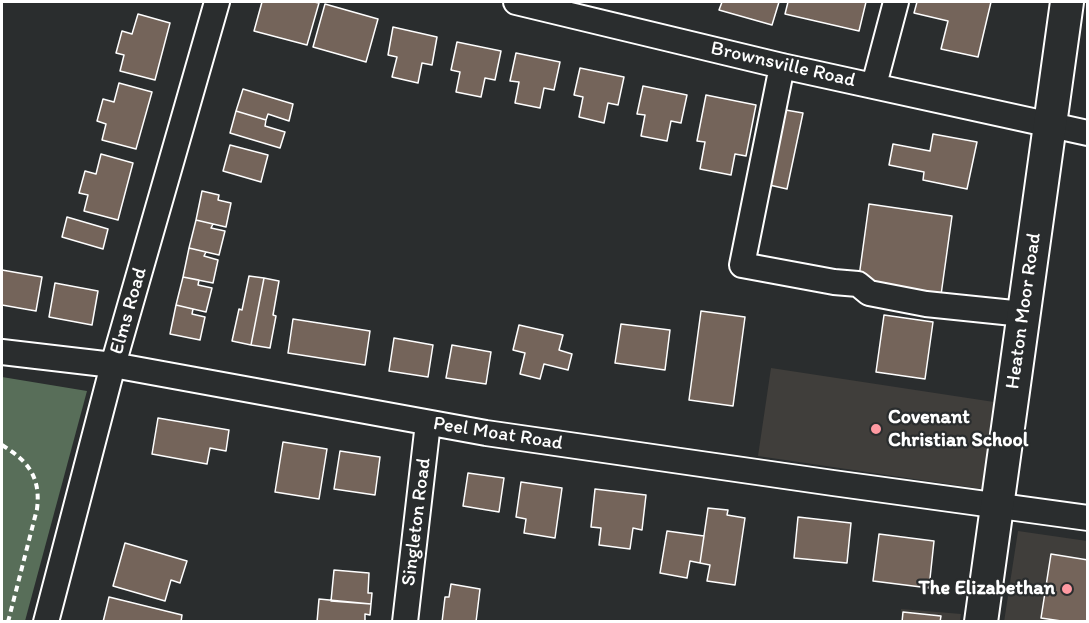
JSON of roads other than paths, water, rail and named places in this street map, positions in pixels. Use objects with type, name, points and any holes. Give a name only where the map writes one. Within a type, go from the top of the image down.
[{"type":"main road","name":"Heaton Moor Road","points":[[981,621],[1067,2]]},
{"type":"street","name":"Elms Road","points":[[46,621],[113,365],[218,2]]},
{"type":"street","name":"Brownsville Road","points":[[516,2],[551,6],[782,66],[1088,133]]},
{"type":"street","points":[[874,85],[896,2]]},
{"type":"street","points":[[782,66],[742,265],[834,282],[858,284],[869,293],[926,304],[1023,314]]},
{"type":"street","name":"Peel Moat Road","points":[[2,352],[113,365],[486,433],[1088,518]]},
{"type":"street","name":"Singleton Road","points":[[405,621],[428,423]]},
{"type":"place","name":"Covenant Christian School","points":[[876,429]]},
{"type":"place","name":"The Elizabethan","points":[[1067,589]]}]
